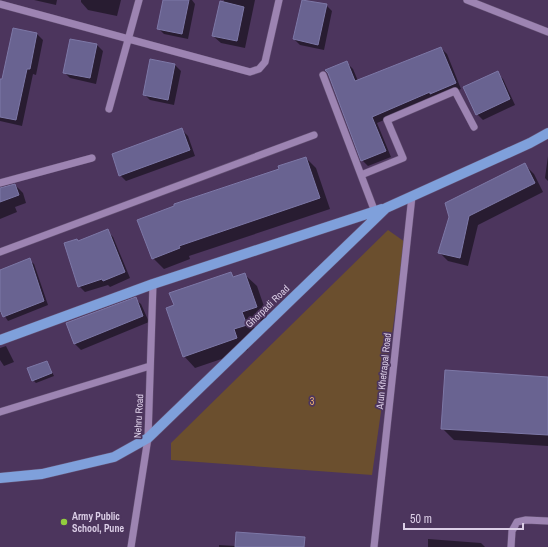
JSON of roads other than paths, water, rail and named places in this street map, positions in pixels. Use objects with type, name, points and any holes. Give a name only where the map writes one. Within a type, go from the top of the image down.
[{"type":"main road","name":"Ghorpadi Road","points":[[0,478],[42,474],[114,457],[148,438],[386,208],[530,144],[548,133]]},
{"type":"main road","points":[[0,340],[153,284],[386,208]]},
{"type":"street","points":[[109,110],[140,0]]},
{"type":"street","points":[[0,4],[250,72],[259,69],[265,62],[279,0]]},
{"type":"street","points":[[467,0],[548,32]]},
{"type":"street","points":[[323,75],[375,212]]},
{"type":"street","points":[[360,175],[403,158],[387,120],[455,91],[474,128]]},
{"type":"street","points":[[0,252],[314,135]]},
{"type":"street","points":[[0,183],[92,158]]},
{"type":"street","name":"Arun Khetrapal Road","points":[[374,547],[412,196]]},
{"type":"street","name":"Nehru Road","points":[[131,547],[148,438],[153,284]]},
{"type":"street","points":[[0,412],[150,366]]},
{"type":"street","points":[[511,547],[512,530],[517,522],[526,520],[548,521]]},
{"type":"place","name":"Army Public School, Pune","points":[[64,522]]},
{"type":"park label","name":"3","points":[[312,401]]}]
